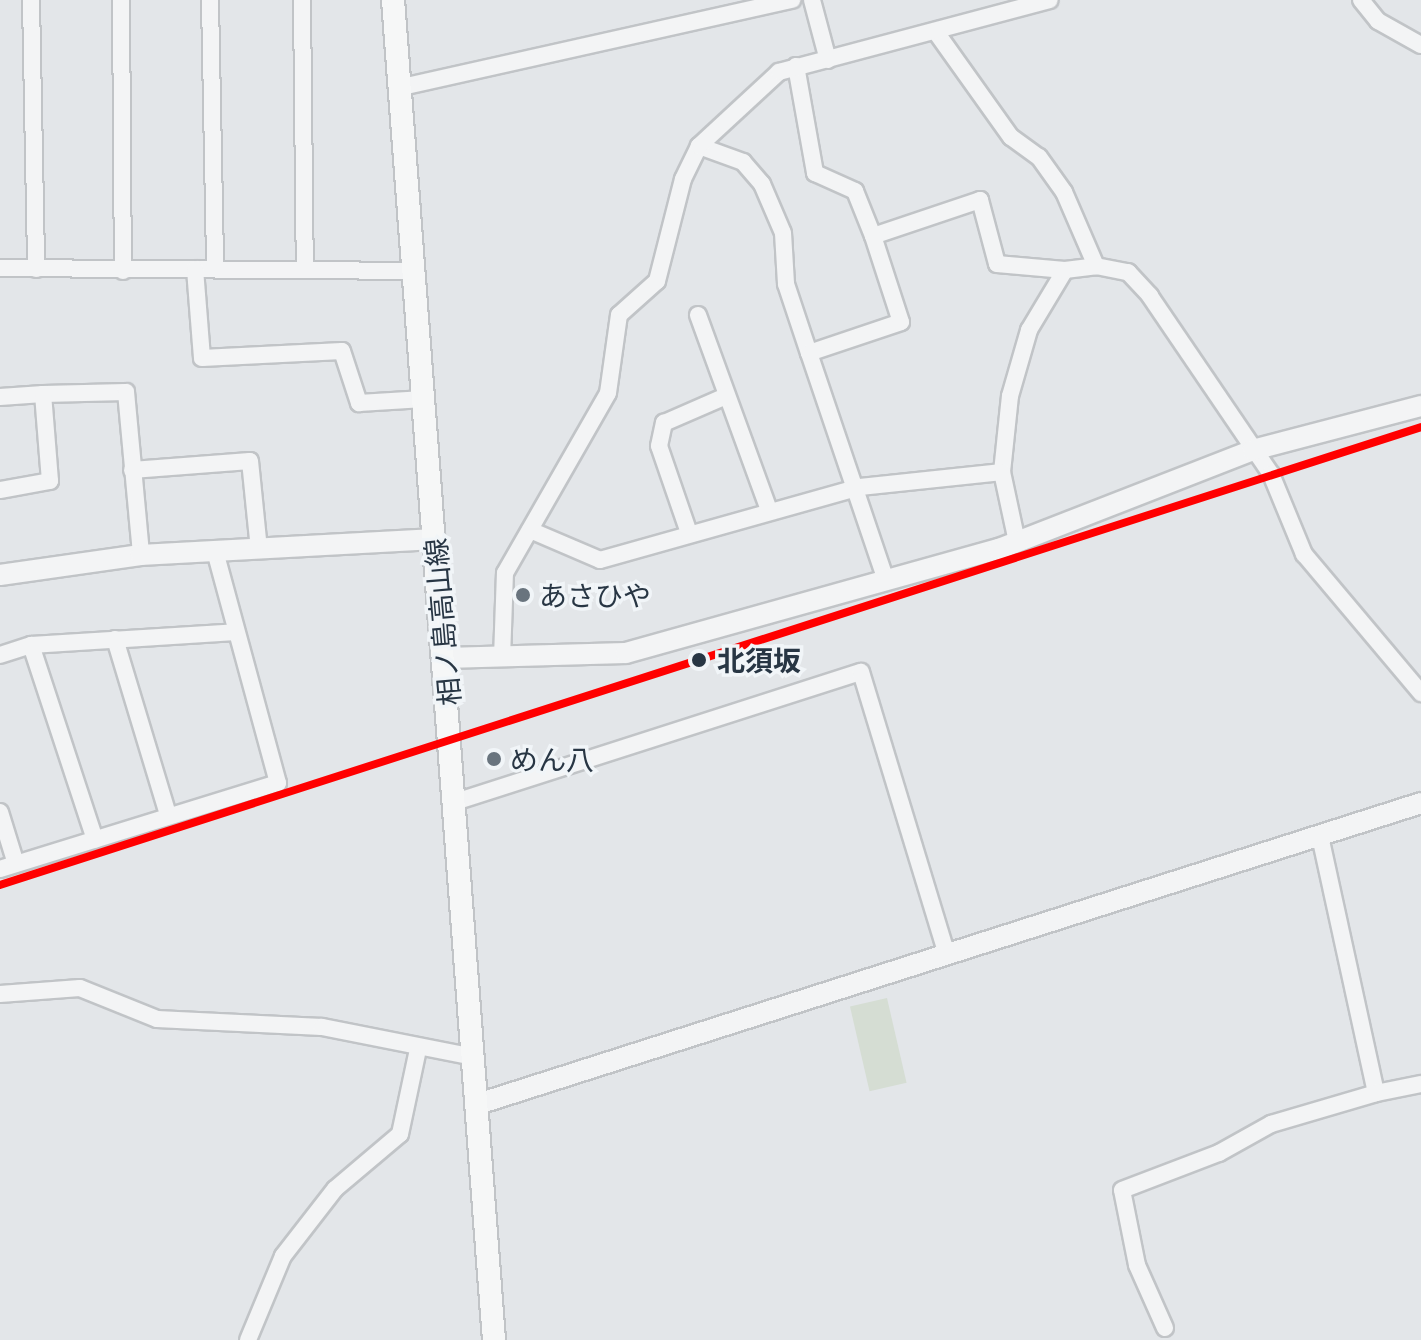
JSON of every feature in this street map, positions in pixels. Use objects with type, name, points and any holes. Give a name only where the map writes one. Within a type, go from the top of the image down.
[{"type":"main road","name":"相ノ島高山線","points":[[393,0],[416,271],[494,1340]]},
{"type":"street","points":[[31,0],[36,269]]},
{"type":"street","points":[[121,0],[123,271]]},
{"type":"street","points":[[210,0],[215,269]]},
{"type":"street","points":[[302,0],[305,270]]},
{"type":"street","points":[[402,87],[792,0]]},
{"type":"street","points":[[812,0],[828,60]]},
{"type":"street","points":[[502,658],[505,573],[608,393],[619,315],[657,281],[683,179],[699,146],[755,90],[796,66],[1050,0]]},
{"type":"street","points":[[1361,0],[1378,21],[1421,45]]},
{"type":"street","points":[[936,32],[1011,137],[1039,157],[1064,192],[1096,266]]},
{"type":"street","points":[[796,66],[815,173],[855,191],[901,322],[809,353]]},
{"type":"street","points":[[699,146],[743,162],[762,184],[783,233],[786,284],[885,577]]},
{"type":"street","points":[[873,236],[980,200],[997,264],[1065,270],[1096,266],[1128,272],[1150,296],[1253,450],[1304,554],[1421,693]]},
{"type":"street","points":[[0,268],[416,271]]},
{"type":"street","points":[[195,269],[202,358],[342,351],[359,403],[424,399]]},
{"type":"street","points":[[1017,542],[1002,472],[1010,396],[1029,330],[1065,270]]},
{"type":"street","points":[[698,315],[769,510]]},
{"type":"street","points":[[0,397],[126,392],[141,555]]},
{"type":"street","points":[[0,490],[50,481],[43,394]]},
{"type":"street","points":[[689,533],[659,446],[664,423],[726,396]]},
{"type":"street","points":[[445,658],[603,659],[1017,542],[1253,450],[1421,406]]},
{"type":"street","points":[[132,470],[250,461],[259,549]]},
{"type":"street","points":[[530,530],[600,560],[769,510],[854,489],[1002,472]]},
{"type":"street","points":[[0,575],[141,555],[216,555],[259,549],[435,539]]},
{"type":"street","points":[[0,812],[8,867],[168,814],[278,783],[216,555]]},
{"type":"street","points":[[0,655],[31,645],[236,632]]},
{"type":"street","points":[[115,639],[168,814]]},
{"type":"street","points":[[31,645],[95,840]]},
{"type":"street","points":[[455,802],[861,672],[946,951]]},
{"type":"street","points":[[478,1104],[946,951],[1421,803]]},
{"type":"street","points":[[1320,836],[1376,1093]]},
{"type":"street","points":[[0,994],[80,988],[157,1019],[322,1027],[418,1049],[473,1057]]},
{"type":"street","points":[[248,1340],[283,1256],[335,1189],[400,1134],[418,1049]]},
{"type":"street","points":[[1165,1328],[1137,1265],[1122,1190],[1219,1153],[1271,1124],[1376,1093],[1421,1084]]},
{"type":"shaded area","points":[[887,998],[907,1083],[870,1091],[850,1007]]},
{"type":"transit line","points":[[0,885],[1421,427]]},
{"type":"place","name":"あさひや","points":[[523,595]]},
{"type":"place","name":"北須坂","points":[[699,660]]},
{"type":"place","name":"めん八","points":[[494,759]]}]
